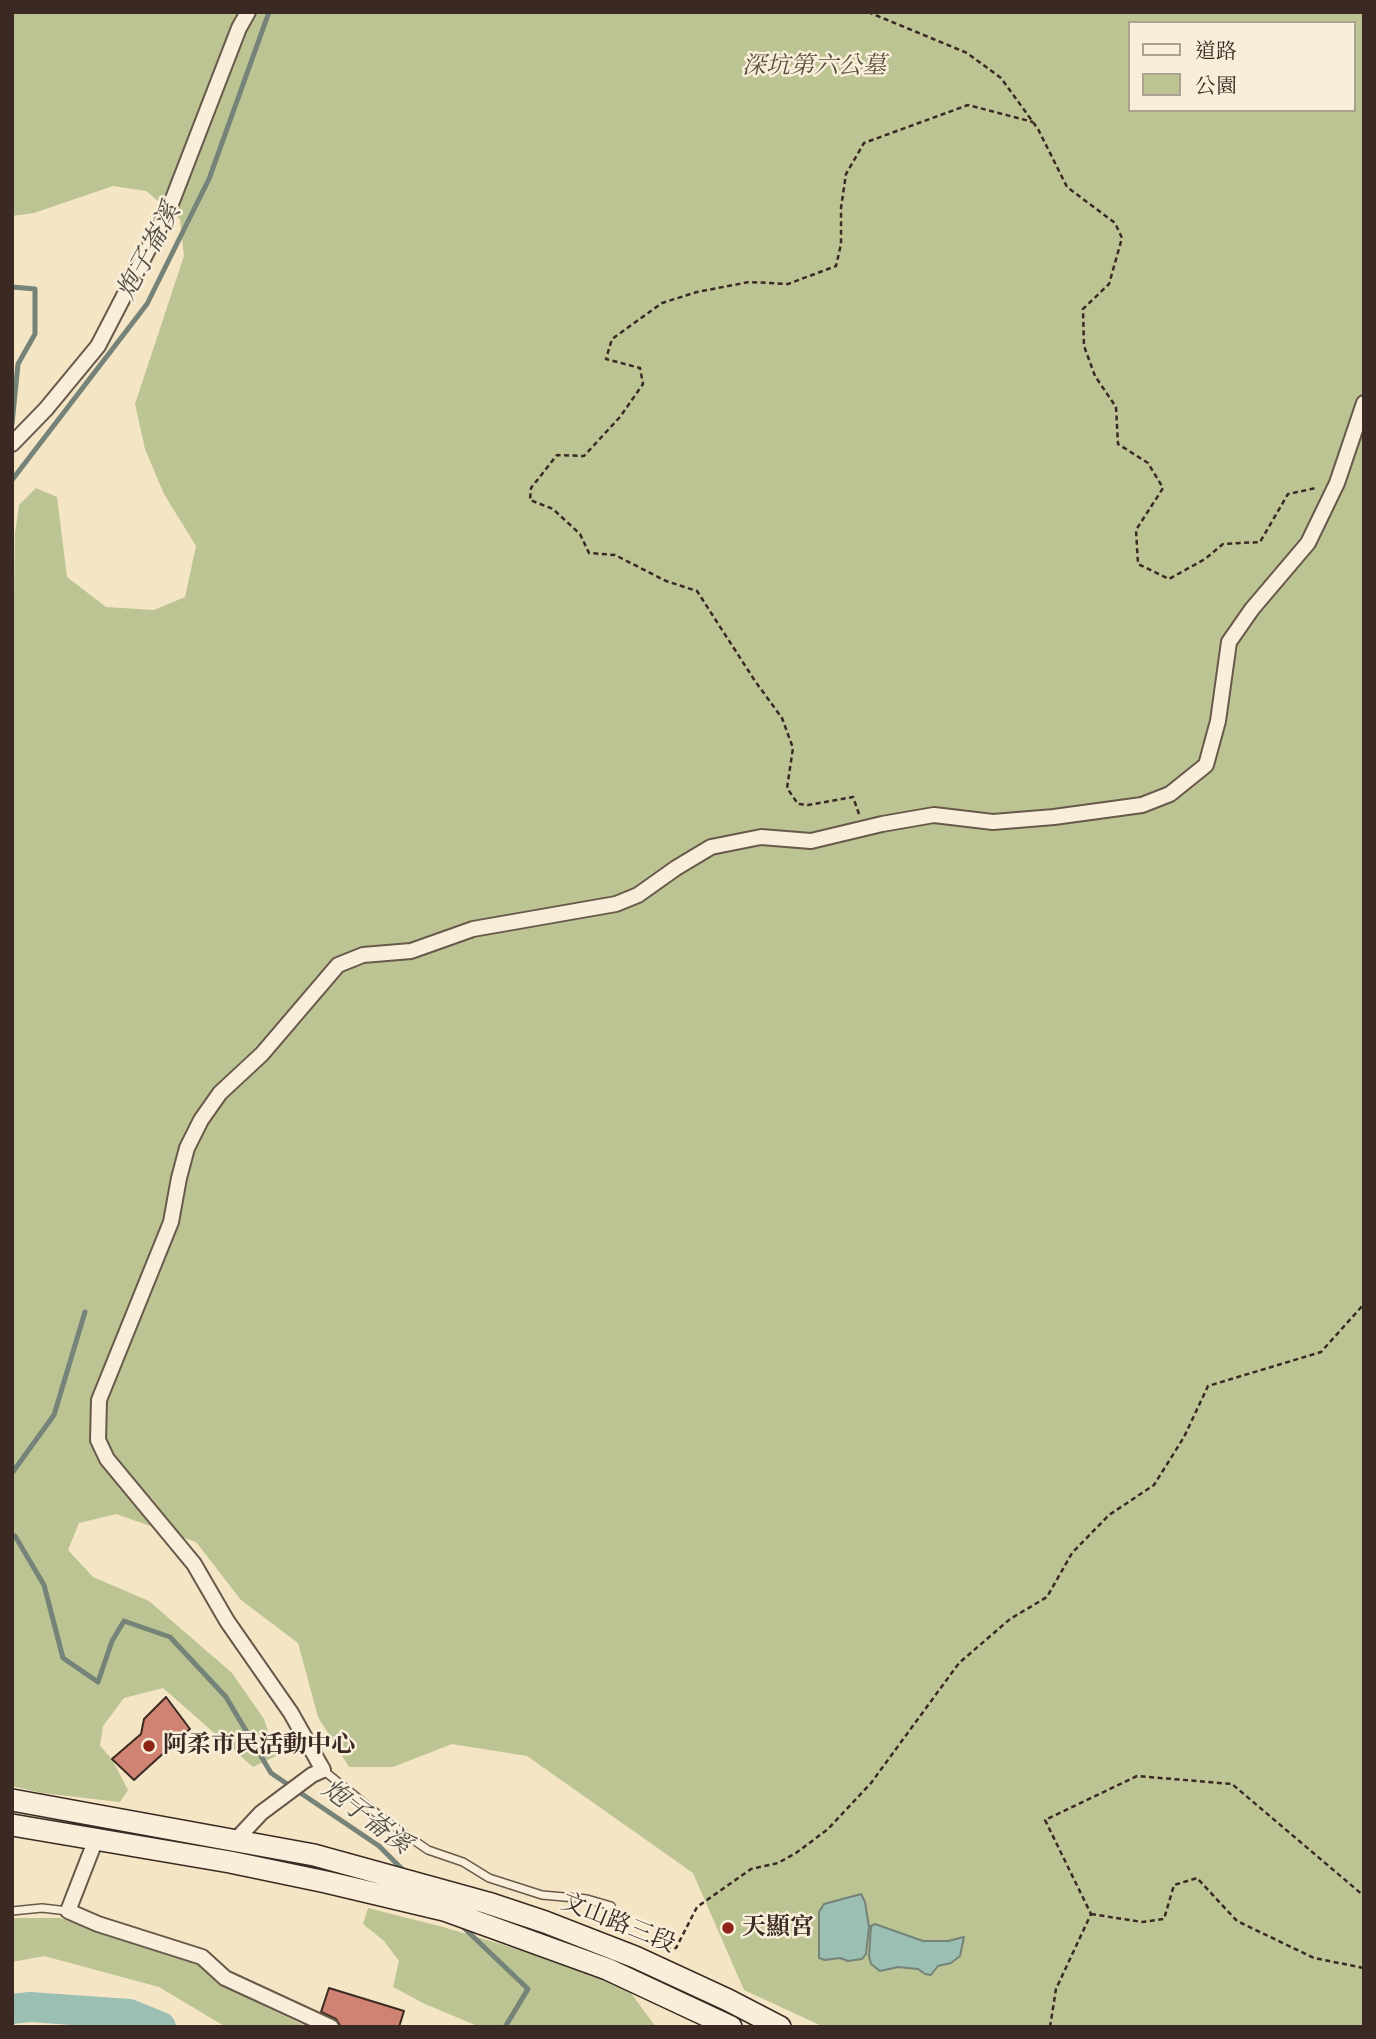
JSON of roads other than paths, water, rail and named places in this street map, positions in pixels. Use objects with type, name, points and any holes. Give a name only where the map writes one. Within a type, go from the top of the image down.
[{"type":"main road","points":[[12,1800],[231,1852]]},
{"type":"main road","points":[[12,1825],[96,1839],[231,1852]]},
{"type":"main road","name":"文山路三段","points":[[231,1852],[314,1856],[488,1903],[635,1957],[753,2020],[780,2027]]},
{"type":"main road","name":"文山路三段","points":[[231,1852],[326,1882],[444,1910],[607,1969],[731,2027]]},
{"type":"street","points":[[12,444],[46,409],[98,346],[169,209],[239,28],[248,12]]},
{"type":"street","points":[[231,1852],[261,1813],[318,1772],[291,1713],[227,1621],[194,1564],[107,1460],[97,1440],[99,1401],[171,1223],[187,1148],[201,1120],[220,1093],[262,1054],[338,965],[363,956],[411,951],[473,929],[615,904],[638,895],[711,847],[761,836],[811,841],[934,815],[992,822],[1054,817],[1142,805],[1170,794],[1206,765],[1218,721],[1229,642],[1252,609],[1308,543],[1337,483],[1364,403]]},
{"type":"street","points":[[96,1839],[68,1910],[98,1924],[202,1957],[225,1978],[331,2027]]},
{"type":"lane","points":[[318,1772],[428,1850],[463,1862],[489,1878],[542,1895],[587,1899],[611,1906]]},
{"type":"lane","points":[[12,1911],[42,1908],[68,1910]]},
{"type":"water","points":[[861,1894],[869,1927],[866,1954],[862,1959],[848,1961],[840,1958],[819,1958],[819,1912],[824,1904]]},
{"type":"water","points":[[875,1924],[923,1941],[948,1941],[964,1937],[960,1956],[951,1963],[938,1966],[931,1975],[918,1969],[898,1967],[880,1971],[871,1964],[869,1956],[871,1926]]},
{"type":"waterway","name":"炮子崙溪","points":[[12,480],[147,304],[209,179],[269,12]]},
{"type":"waterway","points":[[12,287],[35,289],[35,334],[18,364],[12,424]]},
{"type":"waterway","points":[[12,1473],[54,1415],[85,1312]]},
{"type":"waterway","name":"炮子崙溪","points":[[12,1535],[44,1585],[63,1658],[98,1682],[112,1641],[124,1621],[170,1637],[226,1697],[271,1773],[379,1846],[405,1872]]},
{"type":"waterway","name":"炮子崙溪","points":[[462,1926],[528,1989],[505,2027]]},
{"type":"waterway","points":[[12,2009],[30,2007],[129,2014],[161,2027]]},
{"type":"place","name":"阿柔市民活動中心","points":[[149,1746]]},
{"type":"place","name":"天顯宮","points":[[728,1928]]},
{"type":"park label","name":"深坑第六公墓","points":[[814,67]]}]
